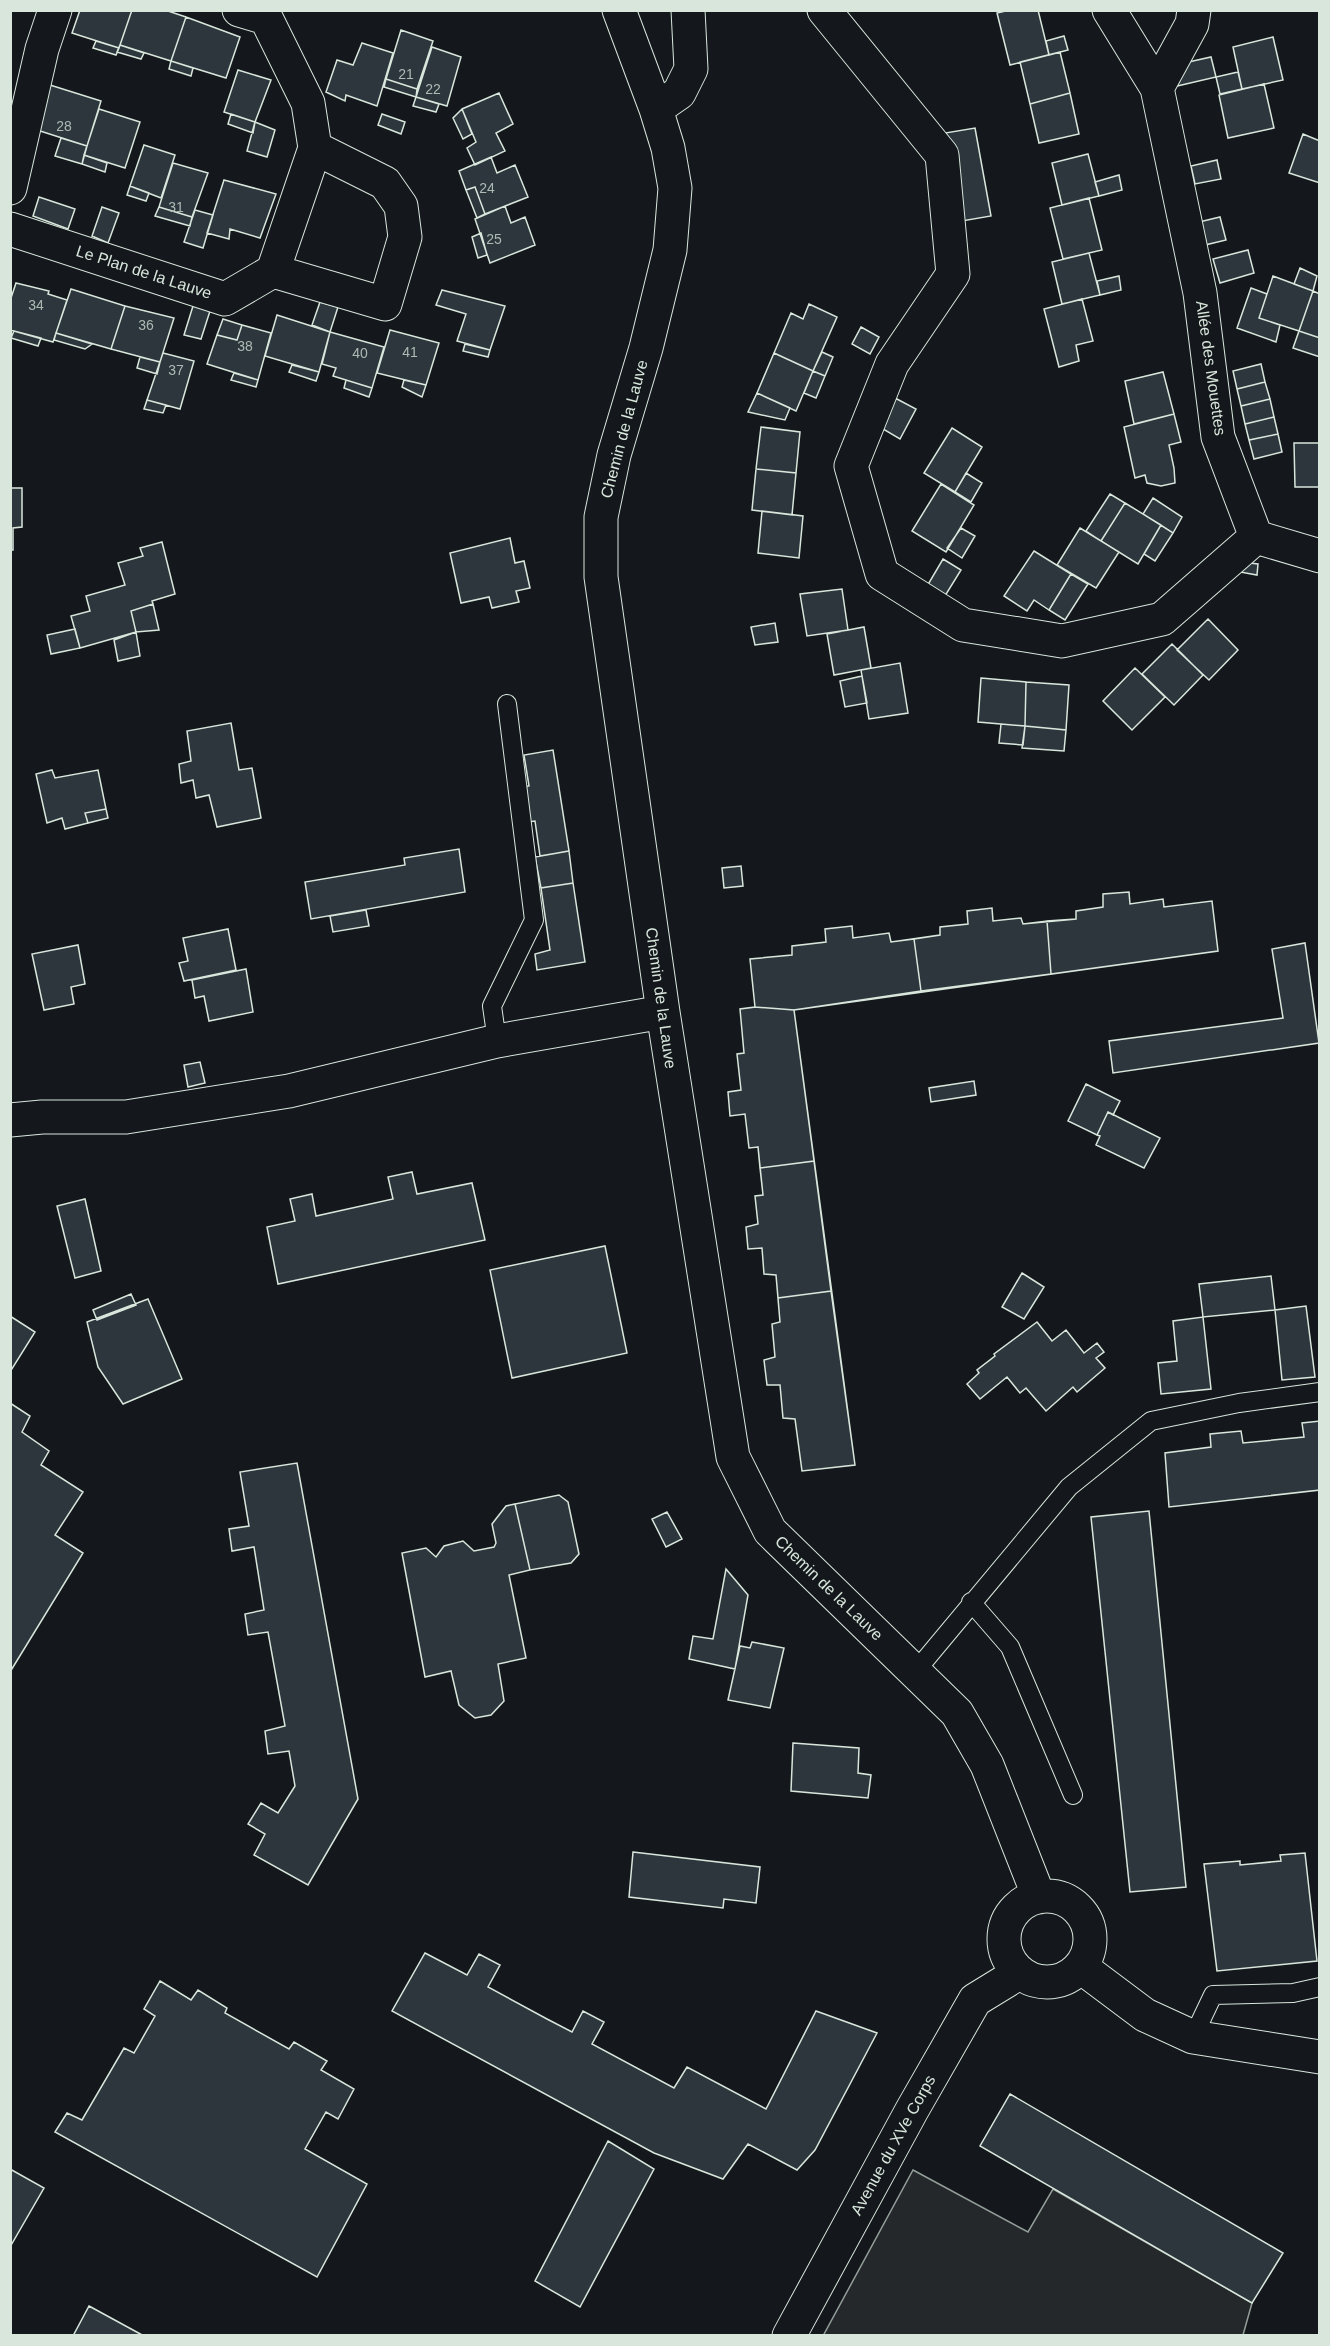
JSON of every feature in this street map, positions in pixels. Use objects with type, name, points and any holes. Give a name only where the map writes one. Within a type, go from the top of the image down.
[{"type":"street","points":[[10,188],[42,49],[55,10]]},
{"type":"street","points":[[239,10],[266,18],[308,103],[315,148],[273,271],[385,304],[405,237],[401,206],[385,183],[315,148]]},
{"type":"street","name":"Chemin de la Lauve","points":[[619,10],[656,109],[668,148],[675,188],[670,250],[646,348],[614,455],[601,517],[601,577],[663,1012],[733,1457],[770,1531],[957,1713],[987,1765],[1039,1897]]},
{"type":"street","points":[[656,109],[679,93],[692,69],[688,10]]},
{"type":"street","points":[[824,10],[942,155],[953,274],[892,364],[851,466],[882,574],[963,625],[1062,641],[1162,619],[1256,537],[1320,556]]},
{"type":"street","name":"Allée des Mouettes","points":[[1109,10],[1157,88],[1200,293],[1218,437],[1256,537]]},
{"type":"street","points":[[1157,88],[1191,24],[1194,10]]},
{"type":"street","name":"Le Plan de la Lauve","points":[[10,229],[225,299],[273,271]]},
{"type":"street","points":[[10,1120],[42,1117],[126,1118],[277,1093],[497,1041],[663,1012]]},
{"type":"street","points":[[1039,1897],[1055,1897],[1072,1903],[1083,1915],[1090,1932],[1089,1950],[1081,1967],[1066,1978],[1048,1983],[1033,1981],[1019,1973],[1009,1960],[1004,1946],[1004,1929],[1011,1915],[1023,1903],[1039,1897]]},
{"type":"street","points":[[1081,1967],[1145,2015],[1193,2037],[1320,2056]]},
{"type":"street","name":"Avenue du XVe Corps","points":[[789,2336],[912,2110],[975,2000],[1019,1973]]},
{"type":"lane","points":[[497,1041],[492,1006],[534,920],[507,704]]},
{"type":"lane","points":[[915,1672],[1069,1487],[1151,1421],[1239,1403],[1320,1392]]},
{"type":"lane","points":[[971,1602],[1010,1647],[1073,1795]]},
{"type":"lane","points":[[1193,2037],[1213,1995],[1293,1993],[1320,1987]]},
{"type":"shaded area","points":[[913,2170],[1028,2232],[1053,2189],[1252,2303],[1243,2335],[823,2336]]},
{"type":"building","points":[[80,10],[132,10],[119,48],[72,33]]},
{"type":"building","points":[[132,10],[165,10],[186,17],[171,61],[120,45]]},
{"type":"building","points":[[1010,10],[1038,10],[1049,55],[1010,65],[997,13]]},
{"type":"building","points":[[186,17],[240,37],[226,78],[171,61]]},
{"type":"building","points":[[401,30],[433,41],[417,89],[386,79]]},
{"type":"building","points":[[1064,36],[1068,50],[1049,55],[1046,41]]},
{"type":"building","points":[[1273,37],[1283,80],[1242,89],[1233,47]]},
{"type":"building","points":[[96,41],[119,48],[116,55],[93,48]]},
{"type":"building","points":[[362,43],[393,53],[377,106],[346,95],[345,101],[326,92],[337,60],[353,65]]},
{"type":"building","points":[[120,45],[144,53],[141,59],[117,52]]},
{"type":"building","points":[[432,47],[461,57],[447,106],[416,97]]},
{"type":"building","points":[[1060,52],[1070,93],[1030,104],[1020,62]]},
{"type":"building","points":[[1211,57],[1216,77],[1173,87],[1175,65]]},
{"type":"building","points":[[171,61],[193,68],[191,76],[169,69]]},
{"type":"building","points":[[238,70],[271,80],[255,122],[224,112]]},
{"type":"building","points":[[1238,72],[1242,89],[1220,94],[1216,77]]},
{"type":"building","points":[[386,79],[417,89],[416,97],[384,87]]},
{"type":"building","points":[[1264,84],[1274,128],[1228,138],[1219,95]]},
{"type":"building","points":[[50,85],[101,101],[87,146],[37,130]]},
{"type":"building","points":[[499,93],[513,124],[496,133],[505,151],[475,165],[467,148],[476,142],[462,109]]},
{"type":"building","points":[[1070,93],[1079,134],[1039,143],[1030,104]]},
{"type":"building","points":[[416,97],[439,104],[436,112],[413,106]]},
{"type":"building","points":[[99,109],[140,122],[125,168],[84,155]]},
{"type":"building","points":[[462,109],[472,134],[463,139],[453,118]]},
{"type":"building","points":[[231,114],[255,122],[253,133],[228,124]]},
{"type":"building","points":[[382,114],[405,122],[401,134],[378,125]]},
{"type":"building","points":[[255,122],[275,130],[267,157],[247,151]]},
{"type":"building","points":[[975,128],[991,216],[962,221],[945,133]]},
{"type":"building","points":[[1303,134],[1320,141],[1320,183],[1289,173]]},
{"type":"building","points":[[61,138],[87,146],[82,164],[55,156]]},
{"type":"building","points":[[144,145],[175,155],[161,198],[130,186]]},
{"type":"building","points":[[1088,154],[1099,196],[1062,205],[1052,163]]},
{"type":"building","points":[[84,155],[107,163],[105,172],[82,164]]},
{"type":"building","points":[[491,157],[497,173],[515,165],[528,197],[485,214],[475,187],[466,190],[459,171]]},
{"type":"building","points":[[1217,160],[1221,179],[1195,184],[1191,166]]},
{"type":"building","points":[[173,163],[208,173],[192,217],[159,207]]},
{"type":"building","points":[[1119,175],[1122,190],[1099,196],[1095,182]]},
{"type":"building","points":[[224,180],[276,194],[260,238],[230,229],[229,239],[207,233]]},
{"type":"building","points":[[130,186],[149,193],[146,201],[127,195]]},
{"type":"building","points":[[475,187],[485,214],[477,218],[466,190]]},
{"type":"building","points":[[39,197],[75,209],[68,229],[33,216]]},
{"type":"building","points":[[1089,198],[1102,250],[1063,259],[1050,208]]},
{"type":"building","points":[[505,206],[511,223],[525,217],[535,245],[490,263],[475,219]]},
{"type":"building","points":[[102,207],[119,213],[108,243],[92,236]]},
{"type":"building","points":[[159,207],[192,217],[190,226],[155,216]]},
{"type":"building","points":[[195,210],[213,215],[203,248],[184,242]]},
{"type":"building","points":[[1220,217],[1226,240],[1205,245],[1199,222]]},
{"type":"building","points":[[481,233],[487,255],[478,258],[472,237]]},
{"type":"building","points":[[1248,250],[1254,273],[1220,283],[1213,259]]},
{"type":"building","points":[[1089,253],[1100,295],[1062,304],[1052,262]]},
{"type":"building","points":[[1300,268],[1317,276],[1313,291],[1294,284]]},
{"type":"building","points":[[1119,276],[1121,290],[1100,295],[1097,281]]},
{"type":"building","points":[[1273,276],[1313,291],[1299,331],[1259,318]]},
{"type":"building","points":[[16,283],[49,291],[48,294],[67,300],[53,342],[10,330],[10,301]]},
{"type":"building","points":[[1251,288],[1267,294],[1259,318],[1280,325],[1276,342],[1237,328]]},
{"type":"building","points":[[71,289],[125,306],[111,349],[56,333]]},
{"type":"building","points":[[442,290],[505,306],[490,350],[457,341],[466,314],[436,305]]},
{"type":"building","points":[[1313,291],[1320,294],[1320,338],[1299,331]]},
{"type":"building","points":[[1082,299],[1093,341],[1076,345],[1079,361],[1059,367],[1044,309]]},
{"type":"building","points":[[320,302],[338,307],[330,332],[312,325]]},
{"type":"building","points":[[809,304],[837,317],[813,371],[774,353],[791,313],[803,319]]},
{"type":"building","points":[[125,306],[174,318],[160,362],[111,349]]},
{"type":"building","points":[[193,306],[210,311],[201,339],[184,335]]},
{"type":"building","points":[[277,315],[330,332],[319,372],[265,356]]},
{"type":"building","points":[[223,319],[242,325],[237,340],[217,335]]},
{"type":"building","points":[[242,325],[271,333],[258,380],[207,364],[217,335],[237,340]]},
{"type":"building","points":[[861,327],[879,337],[870,354],[852,344]]},
{"type":"building","points":[[390,330],[439,343],[426,385],[377,373]]},
{"type":"building","points":[[14,331],[41,338],[38,346],[11,338]]},
{"type":"building","points":[[1299,331],[1320,338],[1320,357],[1293,348]]},
{"type":"building","points":[[330,332],[384,347],[372,388],[333,376],[336,368],[322,364]]},
{"type":"building","points":[[56,333],[92,344],[85,349],[54,340]]},
{"type":"building","points":[[465,344],[490,350],[488,357],[463,351]]},
{"type":"building","points":[[822,352],[833,357],[825,376],[813,371]]},
{"type":"building","points":[[163,353],[194,361],[180,409],[147,400]]},
{"type":"building","points":[[774,353],[813,371],[796,411],[757,393]]},
{"type":"building","points":[[140,357],[160,362],[157,374],[137,368]]},
{"type":"building","points":[[1261,364],[1265,382],[1237,389],[1233,371]]},
{"type":"building","points":[[292,365],[319,372],[316,381],[289,372]]},
{"type":"building","points":[[813,371],[825,376],[816,398],[804,393]]},
{"type":"building","points":[[1163,372],[1174,414],[1134,424],[1125,381]]},
{"type":"building","points":[[234,373],[258,380],[256,387],[231,380]]},
{"type":"building","points":[[346,380],[372,388],[369,397],[344,388]]},
{"type":"building","points":[[404,380],[426,385],[422,397],[402,387]]},
{"type":"building","points":[[1265,382],[1270,399],[1241,406],[1237,389]]},
{"type":"building","points":[[757,393],[790,408],[785,420],[748,412]]},
{"type":"building","points":[[895,398],[916,409],[900,439],[883,429]]},
{"type":"building","points":[[1270,399],[1274,417],[1245,424],[1241,406]]},
{"type":"building","points":[[147,400],[166,405],[163,413],[144,409]]},
{"type":"building","points":[[1174,414],[1181,442],[1169,445],[1175,483],[1161,486],[1147,483],[1145,475],[1135,478],[1124,427]]},
{"type":"building","points":[[1274,417],[1278,434],[1249,440],[1245,424]]},
{"type":"building","points":[[761,427],[800,432],[796,473],[756,469]]},
{"type":"building","points":[[952,428],[982,447],[955,492],[924,473]]},
{"type":"building","points":[[1278,434],[1282,452],[1254,459],[1249,440]]},
{"type":"building","points":[[1294,443],[1320,443],[1320,487],[1295,487]]},
{"type":"building","points":[[756,469],[796,473],[792,515],[752,510]]},
{"type":"building","points":[[966,473],[982,483],[971,502],[955,492]]},
{"type":"building","points":[[941,484],[974,505],[946,552],[912,531]]},
{"type":"building","points":[[10,488],[22,488],[22,527],[13,528],[13,550],[10,550]]},
{"type":"building","points":[[1110,494],[1125,503],[1101,541],[1086,531]]},
{"type":"building","points":[[1153,498],[1182,517],[1173,533],[1143,514]]},
{"type":"building","points":[[1125,503],[1161,525],[1138,564],[1101,541]]},
{"type":"building","points":[[762,511],[803,516],[799,558],[758,553]]},
{"type":"building","points":[[1161,525],[1173,533],[1155,561],[1144,554]]},
{"type":"building","points":[[961,528],[975,536],[962,558],[947,548]]},
{"type":"building","points":[[1080,528],[1119,552],[1096,588],[1057,565]]},
{"type":"building","points":[[510,538],[515,563],[524,561],[530,588],[516,591],[519,602],[492,608],[489,597],[461,603],[450,553]]},
{"type":"building","points":[[162,542],[175,594],[131,611],[136,632],[80,648],[71,616],[90,611],[86,596],[125,585],[118,563],[143,556],[140,548]]},
{"type":"building","points":[[1034,551],[1071,574],[1049,610],[1034,600],[1027,611],[1004,596]]},
{"type":"building","points":[[943,559],[961,570],[940,604],[923,593]]},
{"type":"building","points":[[1241,562],[1258,564],[1257,575],[1240,572]]},
{"type":"building","points":[[1071,574],[1088,584],[1065,620],[1049,610]]},
{"type":"building","points":[[842,589],[848,630],[807,636],[800,594]]},
{"type":"building","points":[[153,604],[159,630],[136,632],[131,611]]},
{"type":"building","points":[[1208,619],[1238,650],[1209,680],[1177,650]]},
{"type":"building","points":[[775,623],[778,642],[755,645],[751,627]]},
{"type":"building","points":[[864,627],[871,668],[834,675],[827,634]]},
{"type":"building","points":[[75,629],[80,648],[51,654],[47,635]]},
{"type":"building","points":[[136,632],[140,656],[118,661],[114,640]]},
{"type":"building","points":[[1172,644],[1203,675],[1174,705],[1142,674]]},
{"type":"building","points":[[900,663],[908,713],[869,719],[861,670]]},
{"type":"building","points":[[1135,668],[1165,697],[1132,730],[1103,701]]},
{"type":"building","points":[[862,676],[867,703],[845,707],[840,681]]},
{"type":"building","points":[[981,678],[1026,682],[1025,726],[978,722]]},
{"type":"building","points":[[1026,682],[1069,685],[1066,730],[1025,726]]},
{"type":"building","points":[[231,723],[239,770],[252,768],[261,818],[217,827],[209,795],[196,798],[193,780],[181,783],[179,764],[191,761],[187,731]]},
{"type":"building","points":[[1001,724],[1025,726],[1023,745],[999,743]]},
{"type":"building","points":[[1025,726],[1066,730],[1064,751],[1022,748]]},
{"type":"building","points":[[553,750],[569,851],[540,856],[535,821],[528,822],[523,787],[529,786],[524,755]]},
{"type":"building","points":[[52,770],[55,778],[98,770],[106,809],[85,813],[88,823],[65,829],[62,818],[47,823],[36,774]]},
{"type":"building","points":[[106,809],[108,818],[88,823],[85,813]]},
{"type":"building","points":[[459,849],[465,892],[311,919],[305,882],[405,865],[404,858]]},
{"type":"building","points":[[569,851],[573,883],[541,888],[535,857]]},
{"type":"building","points":[[741,866],[743,886],[724,888],[722,868]]},
{"type":"building","points":[[573,883],[585,962],[537,970],[535,954],[550,950],[541,888]]},
{"type":"building","points":[[1129,892],[1130,904],[1163,899],[1164,907],[1212,901],[1218,951],[794,1010],[855,1465],[802,1471],[795,1419],[783,1418],[780,1385],[767,1385],[764,1360],[775,1357],[772,1324],[780,1322],[776,1275],[764,1274],[762,1248],[748,1249],[746,1227],[758,1224],[755,1196],[763,1195],[758,1147],[749,1148],[745,1114],[730,1116],[728,1092],[741,1090],[737,1054],[744,1053],[740,1009],[755,1007],[750,959],[792,955],[792,946],[826,942],[825,929],[852,926],[853,938],[889,933],[891,942],[940,935],[940,927],[968,924],[967,911],[992,908],[993,921],[1021,918],[1023,924],[1076,919],[1076,911],[1103,907],[1103,894]]},
{"type":"building","points":[[1129,892],[1130,904],[1163,899],[1164,907],[1212,901],[1218,951],[1051,974],[1047,921],[1076,919],[1076,911],[1103,907],[1103,894]]},
{"type":"building","points":[[992,908],[993,921],[1021,918],[1023,924],[1047,921],[1051,974],[921,991],[914,939],[940,935],[940,927],[968,924],[967,911]]},
{"type":"building","points":[[366,910],[369,926],[333,932],[330,916]]},
{"type":"building","points":[[852,926],[853,938],[889,933],[891,942],[914,939],[921,991],[794,1010],[755,1007],[750,959],[792,955],[792,946],[826,942],[825,929]]},
{"type":"building","points":[[228,929],[236,970],[184,981],[179,963],[188,961],[183,938]]},
{"type":"building","points":[[1305,943],[1319,1043],[1113,1073],[1109,1041],[1283,1018],[1272,949]]},
{"type":"building","points":[[78,945],[85,984],[71,987],[74,1004],[44,1010],[32,954]]},
{"type":"building","points":[[246,969],[253,1012],[209,1021],[204,996],[195,998],[192,980]]},
{"type":"building","points":[[755,1007],[794,1010],[814,1161],[760,1168],[758,1147],[749,1148],[745,1114],[730,1116],[728,1092],[741,1090],[737,1054],[744,1053],[740,1009]]},
{"type":"building","points":[[200,1062],[205,1083],[188,1087],[184,1065]]},
{"type":"building","points":[[974,1081],[976,1095],[931,1102],[929,1088]]},
{"type":"building","points":[[1086,1084],[1120,1101],[1113,1115],[1108,1112],[1097,1135],[1068,1121]]},
{"type":"building","points":[[1108,1112],[1160,1138],[1144,1168],[1096,1145],[1100,1136],[1097,1135]]},
{"type":"building","points":[[814,1161],[831,1291],[778,1298],[776,1275],[764,1274],[762,1248],[748,1249],[746,1227],[758,1224],[755,1196],[763,1195],[760,1168]]},
{"type":"building","points":[[412,1172],[417,1194],[472,1183],[485,1240],[278,1284],[267,1227],[295,1221],[290,1199],[312,1194],[316,1216],[393,1199],[388,1177]]},
{"type":"building","points":[[85,1199],[101,1271],[75,1278],[57,1206]]},
{"type":"building","points":[[605,1246],[627,1353],[512,1378],[490,1270]]},
{"type":"building","points":[[1022,1273],[1044,1287],[1024,1319],[1002,1307]]},
{"type":"building","points":[[1271,1276],[1275,1310],[1203,1317],[1199,1284]]},
{"type":"building","points":[[831,1291],[855,1465],[802,1471],[795,1419],[783,1418],[780,1385],[767,1385],[764,1360],[775,1357],[772,1324],[780,1322],[778,1298]]},
{"type":"building","points":[[131,1294],[136,1305],[97,1320],[93,1310]]},
{"type":"building","points":[[148,1299],[182,1379],[123,1404],[98,1367],[87,1322]]},
{"type":"building","points":[[1306,1306],[1315,1377],[1282,1380],[1275,1310]]},
{"type":"building","points":[[10,1316],[35,1332],[10,1372]]},
{"type":"building","points":[[1203,1317],[1211,1389],[1161,1394],[1158,1363],[1177,1361],[1173,1321]]},
{"type":"building","points":[[1037,1322],[1052,1341],[1066,1330],[1084,1353],[1097,1343],[1104,1352],[1096,1358],[1105,1368],[1077,1392],[1073,1387],[1046,1411],[1026,1388],[1020,1393],[1007,1377],[980,1399],[967,1384],[979,1373],[977,1370],[995,1356],[994,1354]]},
{"type":"building","points":[[10,1403],[30,1416],[22,1432],[49,1451],[41,1465],[83,1492],[55,1535],[83,1553],[10,1672]]},
{"type":"building","points":[[1320,1421],[1320,1490],[1169,1507],[1165,1453],[1211,1447],[1210,1434],[1241,1431],[1243,1443],[1304,1437],[1302,1423]]},
{"type":"building","points":[[297,1463],[358,1799],[308,1885],[254,1855],[265,1834],[248,1824],[261,1803],[278,1813],[295,1786],[289,1751],[268,1754],[265,1731],[285,1726],[268,1632],[248,1635],[245,1614],[264,1610],[254,1547],[232,1551],[229,1529],[249,1526],[240,1472]]},
{"type":"building","points":[[559,1495],[568,1502],[579,1554],[571,1563],[530,1570],[515,1504]]},
{"type":"building","points":[[515,1504],[530,1570],[509,1575],[526,1658],[498,1664],[504,1701],[491,1715],[475,1718],[459,1705],[451,1671],[425,1677],[402,1553],[426,1548],[436,1557],[444,1546],[463,1541],[474,1551],[494,1547],[496,1543],[492,1524],[506,1506]]},
{"type":"building","points":[[1149,1511],[1186,1887],[1130,1892],[1091,1517]]},
{"type":"building","points":[[667,1512],[682,1539],[666,1547],[652,1519]]},
{"type":"building","points":[[726,1569],[748,1595],[735,1669],[689,1659],[693,1636],[713,1639]]},
{"type":"building","points":[[752,1642],[784,1648],[770,1708],[728,1700],[740,1646],[750,1648]]},
{"type":"building","points":[[793,1743],[859,1748],[858,1773],[871,1775],[868,1798],[791,1791]]},
{"type":"building","points":[[633,1852],[760,1867],[756,1903],[724,1899],[723,1908],[629,1897]]},
{"type":"building","points":[[1305,1853],[1317,1961],[1217,1971],[1204,1864],[1240,1861],[1240,1865],[1281,1861],[1280,1855]]},
{"type":"building","points":[[425,1953],[467,1975],[479,1954],[500,1965],[488,1987],[572,2032],[583,2011],[604,2022],[592,2044],[674,2088],[687,2067],[766,2109],[816,2011],[877,2033],[815,2150],[797,2170],[748,2144],[723,2179],[654,2153],[392,2011]]},
{"type":"building","points":[[160,1981],[191,2000],[198,1990],[227,2008],[225,2013],[289,2049],[294,2042],[327,2061],[321,2070],[354,2089],[338,2119],[326,2112],[305,2149],[367,2184],[317,2277],[55,2132],[67,2113],[82,2120],[124,2048],[134,2053],[155,2016],[144,2009]]},
{"type":"building","points":[[1010,2094],[1283,2253],[1252,2303],[980,2146]]},
{"type":"building","points":[[608,2141],[654,2169],[580,2307],[535,2281]]},
{"type":"building","points":[[10,2169],[44,2188],[10,2247]]},
{"type":"building","points":[[89,2306],[144,2336],[73,2336]]}]
